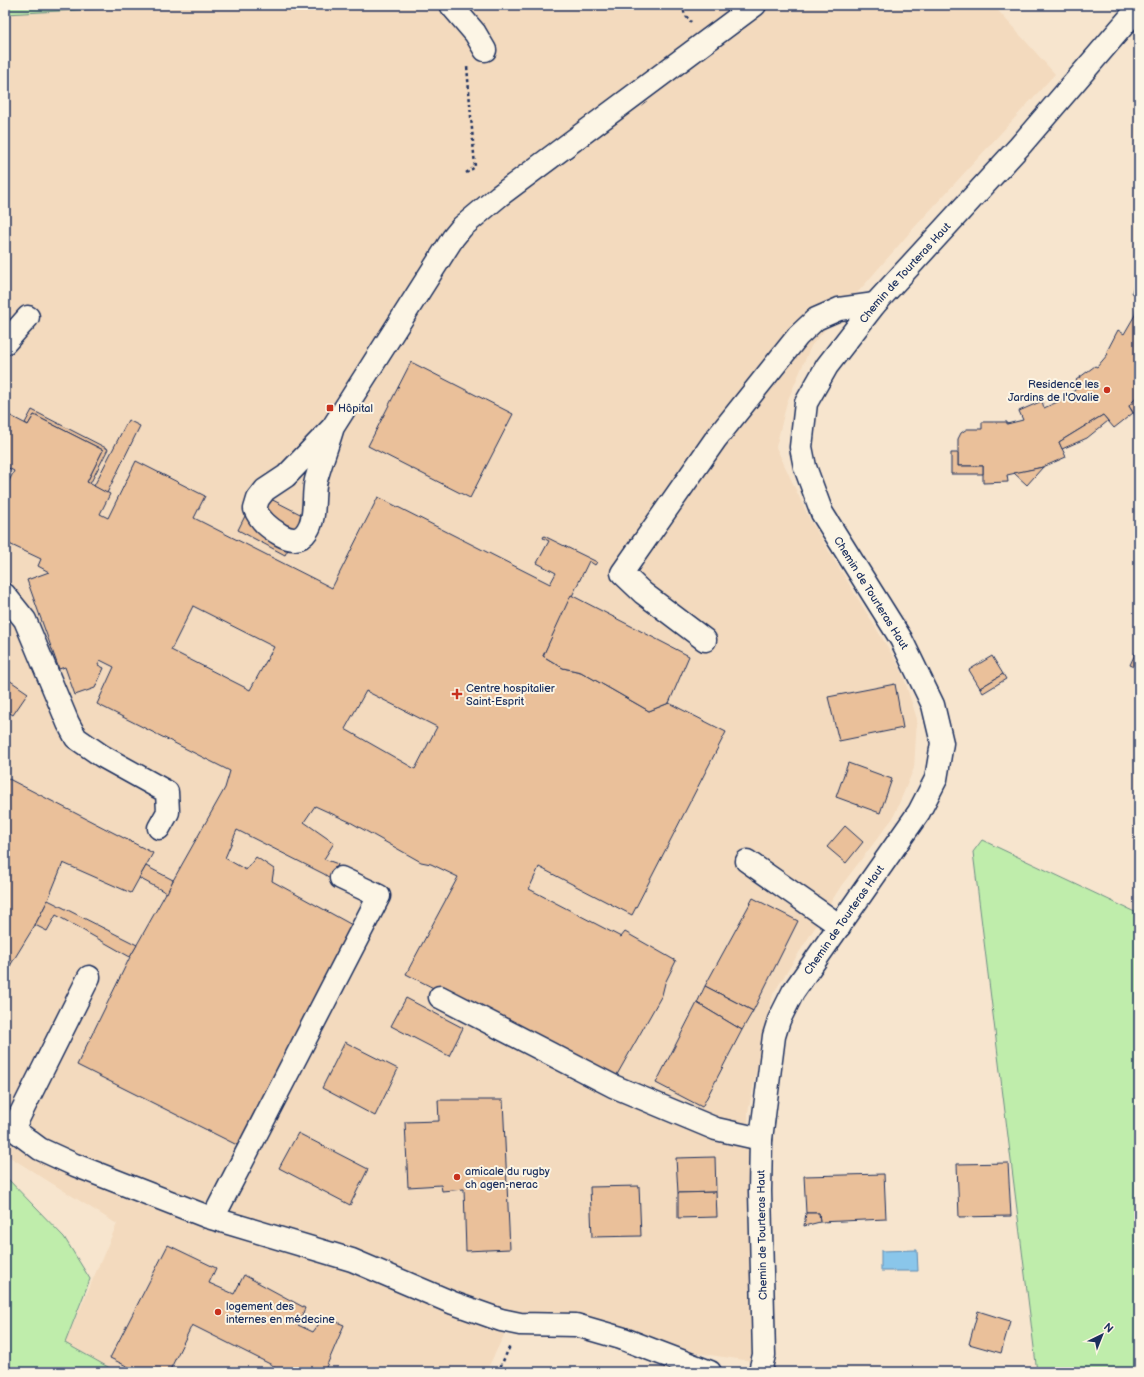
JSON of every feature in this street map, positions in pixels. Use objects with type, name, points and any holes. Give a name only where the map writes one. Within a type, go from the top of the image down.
[{"type":"lane","points":[[451,5],[469,26],[484,50]]},
{"type":"lane","points":[[333,427],[312,495],[311,524],[306,533],[299,538],[293,540],[287,538],[270,528],[258,517],[255,509],[258,499],[265,490],[286,476],[333,427],[426,280],[462,227],[499,196],[755,5]]},
{"type":"lane","name":"Chemin de Tourteras Haut","points":[[760,1370],[764,1355],[760,1191],[761,1139],[774,1036],[779,1020],[793,992],[919,812],[936,779],[942,743],[933,705],[901,639],[822,513],[805,467],[801,447],[806,403],[827,366],[876,304],[1019,147],[1139,7]]},
{"type":"lane","points":[[705,640],[643,594],[622,573],[715,440],[798,336],[816,320],[839,309],[876,304]]},
{"type":"lane","points":[[5,343],[28,317]]},
{"type":"lane","points":[[5,596],[11,600],[25,620],[68,723],[76,738],[102,756],[167,792],[168,812],[159,828]]},
{"type":"lane","points":[[747,861],[840,926]]},
{"type":"lane","points":[[212,1218],[379,896],[341,878]]},
{"type":"lane","points":[[89,977],[9,1127],[40,1150],[212,1218],[352,1260],[453,1303],[501,1320],[520,1324],[576,1325],[621,1338],[710,1372]]},
{"type":"lane","points":[[440,998],[613,1086],[716,1129],[761,1139]]},
{"type":"path","points":[[466,173],[475,167],[465,37],[469,26]]},
{"type":"shaded area","name":"Centre hospitalier Saint-Esprit","points":[[5,5],[993,5],[1055,74],[912,230],[811,346],[787,402],[776,447],[810,520],[901,669],[917,719],[914,768],[893,818],[841,886],[773,994],[748,1112],[752,1361],[689,1352],[639,1336],[576,1325],[505,1333],[486,1372],[117,1372],[65,1343],[117,1224],[5,1154]]},
{"type":"green space","points":[[5,5],[166,5],[6,14],[5,16]]},
{"type":"green space","points":[[982,840],[1139,914],[1139,1372],[1037,1372],[973,852]]},
{"type":"green space","points":[[5,1176],[64,1237],[90,1279],[65,1343],[117,1372],[5,1372]]},
{"type":"water","points":[[917,1250],[918,1271],[881,1271],[881,1251]]},
{"type":"building","points":[[1139,269],[1139,294],[1132,293]]},
{"type":"building","name":"Residence les Jardins de l'Ovalie","points":[[1139,297],[1139,394],[1129,406],[1133,413],[1114,428],[1103,415],[1059,442],[1066,457],[1043,467],[1007,475],[1008,482],[983,483],[983,466],[958,466],[958,439],[961,433],[967,429],[982,429],[982,422],[1007,422],[1007,424],[1023,420],[1019,411],[1042,401],[1044,408],[1064,399],[1080,386],[1076,380],[1095,366],[1097,367],[1108,354],[1106,353],[1118,330],[1124,334],[1135,315]]},
{"type":"building","points":[[411,362],[513,414],[470,498],[368,446]]},
{"type":"building","points":[[1139,394],[1139,416],[1137,418],[1129,406]]},
{"type":"building","points":[[32,410],[108,449],[90,484],[87,482],[103,450],[34,415],[28,425],[25,423]]},
{"type":"building","points":[[5,413],[28,425],[34,415],[103,450],[87,482],[110,494],[100,514],[108,518],[136,461],[205,496],[194,518],[332,588],[378,497],[550,584],[556,573],[537,563],[549,541],[543,538],[544,536],[597,562],[595,565],[589,561],[543,656],[563,668],[581,672],[649,711],[669,703],[726,732],[632,915],[539,867],[529,889],[621,937],[625,932],[676,961],[665,983],[662,995],[614,1080],[406,974],[458,877],[431,864],[421,862],[350,822],[315,806],[304,822],[334,843],[324,859],[338,864],[333,880],[237,830],[225,858],[246,870],[256,857],[274,869],[272,881],[354,926],[243,1148],[77,1065],[130,957],[225,788],[230,771],[97,704],[114,667],[100,660],[98,665],[104,668],[95,688],[75,695],[65,667],[59,669],[27,580],[49,572],[38,566],[41,559],[5,542],[5,481],[8,483],[14,471],[5,466]],"holes":[[[193,606],[274,647],[250,690],[171,650]],[[366,691],[437,727],[415,769],[345,729]]]},
{"type":"building","points":[[1103,415],[1108,421],[1087,438],[1062,449],[1059,442]]},
{"type":"building","points":[[128,420],[140,426],[107,493],[94,486]]},
{"type":"building","points":[[951,453],[958,453],[958,466],[983,466],[983,474],[951,474]]},
{"type":"building","points":[[1043,467],[1027,485],[1014,473]]},
{"type":"building","points":[[257,492],[306,517],[285,555],[238,530]]},
{"type":"building","points":[[571,595],[689,656],[669,703],[649,711],[581,672],[563,668],[543,656]]},
{"type":"building","points":[[1139,645],[1139,669],[1130,665]]},
{"type":"building","points":[[5,651],[8,651],[6,675],[9,680],[28,693],[13,715],[5,710]]},
{"type":"building","points":[[992,656],[1003,674],[980,688],[969,670]]},
{"type":"building","points":[[1003,674],[1006,679],[983,693],[980,688]]},
{"type":"building","points":[[895,684],[903,728],[839,741],[828,697]]},
{"type":"building","points":[[848,763],[892,779],[880,813],[836,797]]},
{"type":"building","points":[[5,777],[153,853],[131,893],[63,863],[48,900],[35,925],[5,974]]},
{"type":"building","points":[[845,826],[863,842],[846,863],[827,847]]},
{"type":"building","points":[[146,866],[173,880],[167,893],[139,878]]},
{"type":"building","points":[[753,898],[798,921],[753,1011],[705,986]]},
{"type":"building","points":[[48,900],[137,945],[130,957],[56,915],[47,931],[35,925]]},
{"type":"building","points":[[705,986],[753,1011],[742,1030],[697,1003]]},
{"type":"building","points":[[406,998],[463,1028],[449,1056],[391,1026]]},
{"type":"building","points":[[697,1003],[742,1030],[702,1107],[656,1083]]},
{"type":"building","points":[[345,1042],[398,1069],[375,1116],[322,1088]]},
{"type":"building","name":"amicale du rugby ch agen-nerac","points":[[438,1100],[503,1100],[510,1249],[466,1251],[464,1189],[442,1191],[441,1185],[408,1187],[405,1122],[439,1121]]},
{"type":"building","points":[[298,1133],[368,1169],[350,1205],[279,1168]]},
{"type":"building","points":[[715,1157],[716,1192],[678,1193],[676,1158]]},
{"type":"building","points":[[1008,1163],[1011,1216],[959,1217],[957,1164]]},
{"type":"building","points":[[884,1174],[886,1219],[820,1222],[819,1213],[806,1213],[804,1176]]},
{"type":"building","points":[[639,1186],[641,1236],[592,1237],[590,1187]]},
{"type":"building","points":[[716,1192],[717,1217],[678,1218],[678,1193]]},
{"type":"building","points":[[806,1213],[819,1213],[820,1222],[804,1226]]},
{"type":"building","name":"logement des internes en médecine","points":[[168,1245],[216,1268],[209,1283],[234,1294],[244,1275],[305,1308],[298,1325],[313,1332],[324,1317],[344,1325],[324,1372],[271,1372],[274,1366],[192,1325],[169,1372],[139,1372],[110,1358]]},
{"type":"building","points":[[978,1311],[1010,1321],[1001,1353],[969,1344]]},
{"type":"place","name":"Residence les Jardins de l'Ovalie","points":[[1107,390]]},
{"type":"place","name":"Hôpital","points":[[330,408]]},
{"type":"place","name":"Centre hospitalier Saint-Esprit","points":[[457,694]]},
{"type":"place","name":"amicale du rugby ch agen-nerac","points":[[457,1177]]},
{"type":"place","name":"logement des internes en médecine","points":[[218,1312]]}]
